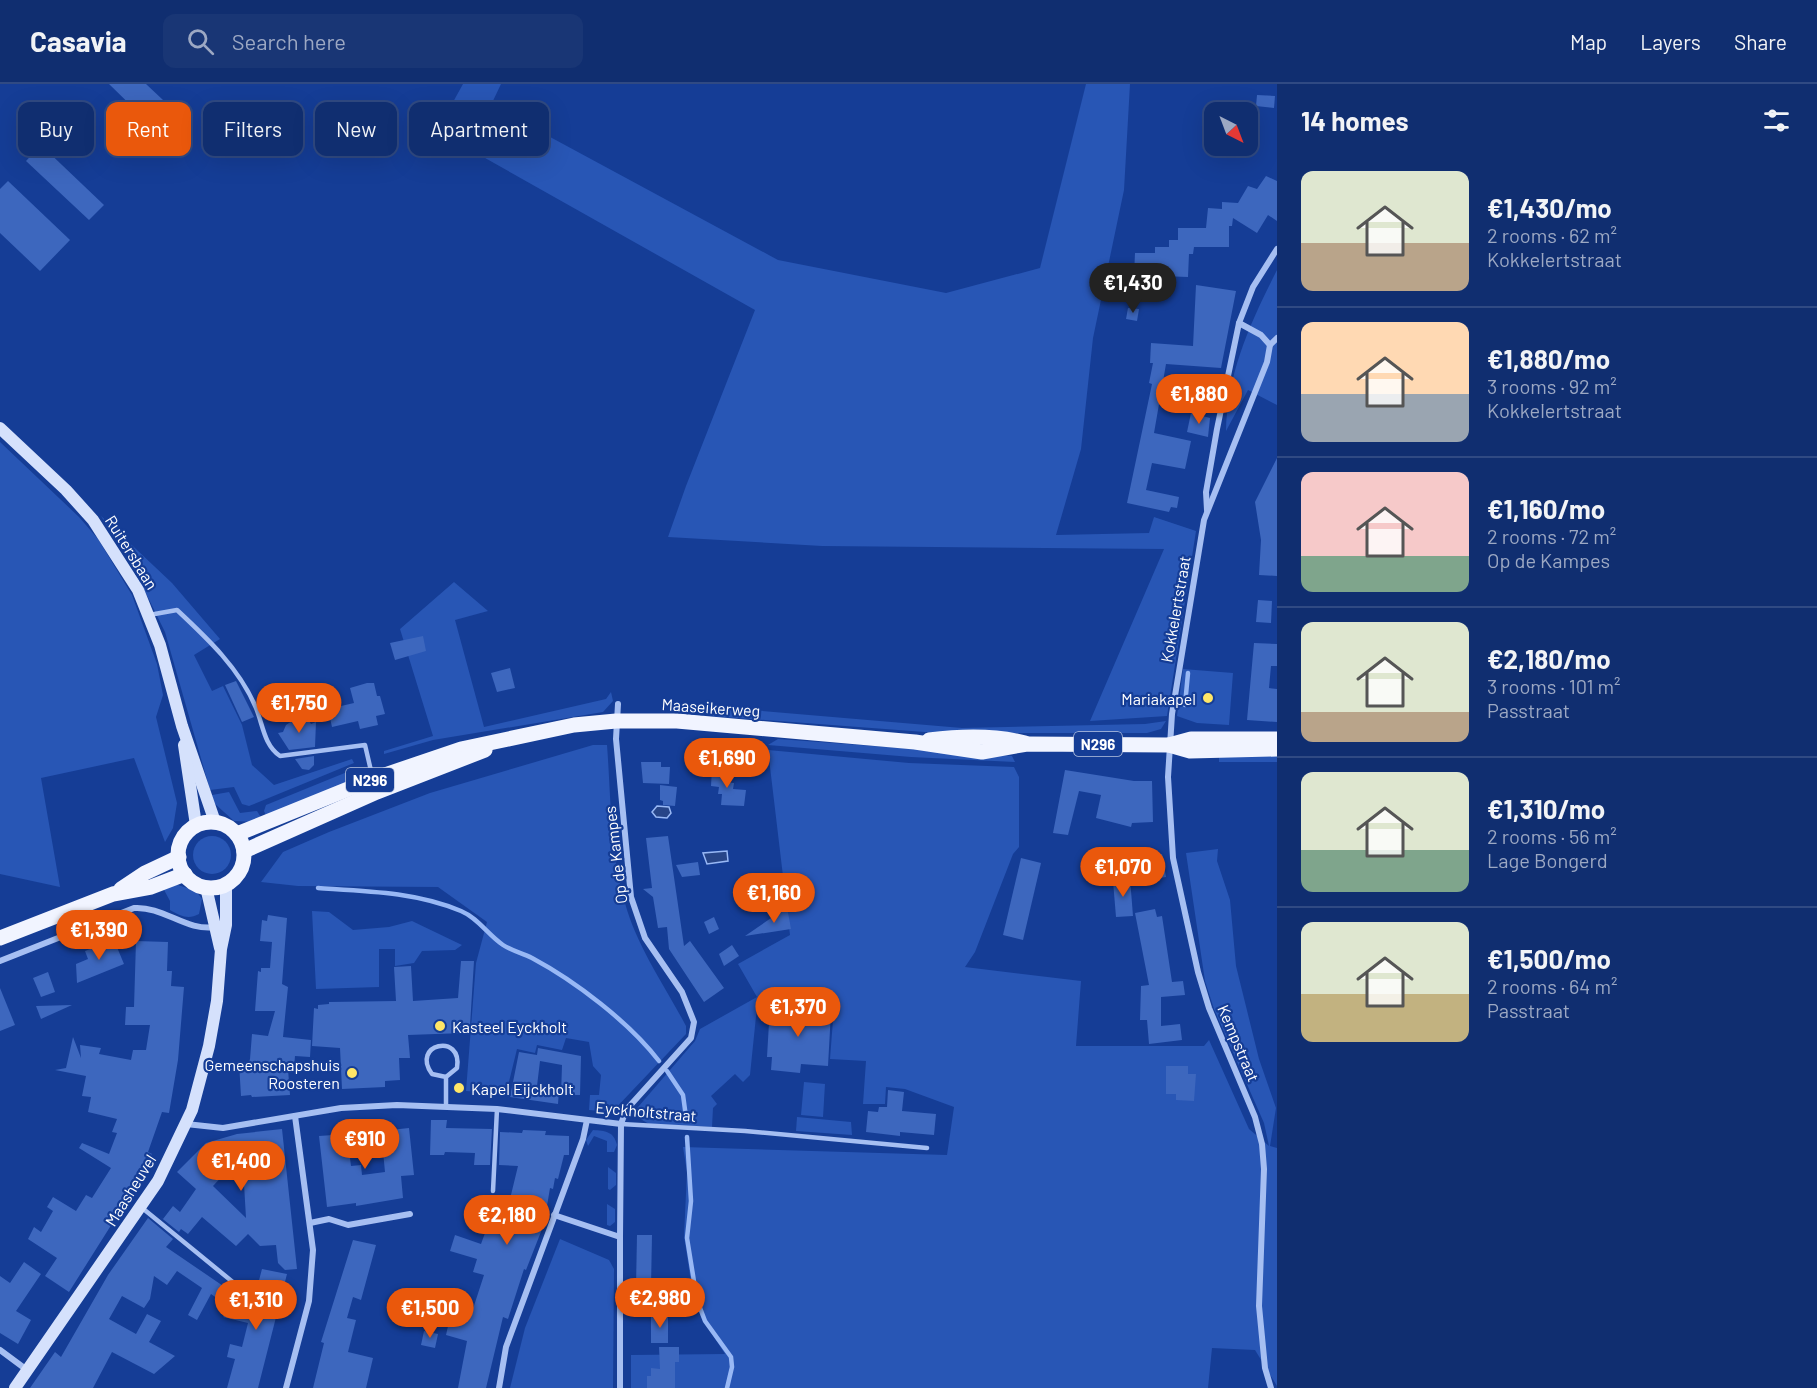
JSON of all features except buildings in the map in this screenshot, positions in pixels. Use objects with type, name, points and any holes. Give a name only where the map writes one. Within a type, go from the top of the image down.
[{"type":"main road","name":"Maaseikerweg","points":[[237,834],[507,740],[574,725],[616,721],[677,721],[915,742],[948,737],[1007,738],[1027,744],[1168,745],[1190,751],[1277,749]]},
{"type":"main road","name":"Maaseikerweg","points":[[1168,745],[1191,738],[1277,739]]},
{"type":"main road","name":"Maaseikerweg","points":[[244,851],[375,786]]},
{"type":"main road","points":[[215,822],[227,826],[237,834],[244,851],[240,871],[226,885],[206,887],[195,884],[185,874],[179,857],[181,841],[196,825],[215,822]]},
{"type":"main road","points":[[113,894],[145,873],[179,857]]},
{"type":"main road","points":[[0,939],[113,894],[151,886],[185,874]]},
{"type":"street","name":"Kokkelertstraat","points":[[1207,513],[1206,492],[1239,322],[1253,287],[1277,249]]},
{"type":"street","points":[[1239,322],[1261,335],[1270,345],[1277,338]]},
{"type":"street","name":"Kokkelertstraat","points":[[1168,745],[1193,578],[1207,513],[1267,362],[1270,345]]},
{"type":"street","name":"Ruitersbaan","points":[[0,428],[66,490],[93,520],[124,566],[149,615],[165,659],[182,726],[215,822]]},
{"type":"street","name":"Op de Kampes","points":[[618,704],[616,739],[631,897],[645,938],[682,992],[694,1022],[691,1038],[626,1110],[621,1124]]},
{"type":"street","name":"Ruitersbaan","points":[[182,726],[196,825]]},
{"type":"street","name":"Kempstraat","points":[[1168,745],[1171,842],[1198,972],[1209,1008],[1258,1125],[1262,1144],[1264,1169],[1259,1305],[1265,1368],[1271,1388]]},
{"type":"street","name":"Maasheuvel","points":[[15,1388],[158,1181],[186,1124],[211,1038],[221,949],[220,926],[226,885]]},
{"type":"street","name":"Maasheuvel","points":[[206,887],[220,926]]},
{"type":"street","points":[[0,961],[134,908],[152,910],[190,926],[220,926]]},
{"type":"street","name":"Eyckholtstraat","points":[[186,1124],[223,1128],[341,1108],[396,1104],[497,1108],[621,1124]]},
{"type":"street","points":[[286,1388],[309,1301],[314,1250],[295,1116]]},
{"type":"street","points":[[499,1388],[506,1347],[582,1140],[587,1120]]},
{"type":"street","points":[[620,1388],[621,1124]]},
{"type":"street","points":[[310,1223],[329,1219],[348,1225],[410,1214]]},
{"type":"street","points":[[554,1215],[620,1237]]},
{"type":"street","points":[[0,1350],[27,1370]]},
{"type":"lane","points":[[149,615],[177,610],[229,664],[244,684],[270,749],[280,756],[365,745],[375,786]]},
{"type":"lane","points":[[439,1045],[448,1046],[455,1052],[458,1060],[452,1073],[446,1077],[432,1074],[427,1066],[426,1057],[439,1045]]},
{"type":"lane","points":[[446,1077],[446,1105]]},
{"type":"lane","points":[[492,1191],[497,1108]]},
{"type":"lane","name":"Eyckholtstraat","points":[[621,1124],[745,1131],[927,1148]]},
{"type":"lane","points":[[140,1206],[234,1283]]},
{"type":"shaded area","points":[[463,84],[501,84],[492,102],[453,102]]},
{"type":"shaded area","points":[[1086,84],[1130,84],[1124,190],[1093,338],[1081,449],[1056,535],[1149,533],[1154,517],[1196,531],[1167,716],[1090,721],[1164,549],[822,546],[668,537],[755,310],[481,156],[549,156],[549,136],[778,260],[946,293],[1040,268]]},
{"type":"shaded area","points":[[1277,270],[1277,405],[1248,390],[1226,431],[1231,389],[1242,348]]},
{"type":"shaded area","points":[[0,442],[79,517],[98,539],[132,595],[157,664],[163,695],[156,717],[177,803],[173,828],[165,842],[134,758],[41,778],[60,887],[0,874]]},
{"type":"shaded area","points":[[101,516],[172,583],[220,639],[194,655],[212,691],[223,686],[242,725],[252,765],[274,785],[352,759],[354,763],[249,806],[242,804],[234,787],[210,790],[165,632],[129,559]]},
{"type":"shaded area","points":[[454,582],[488,611],[455,620],[484,727],[606,699],[611,692],[613,701],[603,712],[433,740],[384,754],[384,751],[433,736],[400,629]]},
{"type":"shaded area","points":[[1183,669],[1233,673],[1229,725],[1197,723],[1177,716]]},
{"type":"shaded area","points":[[704,706],[962,728],[1145,724],[1166,721],[1161,729],[1147,733],[938,733],[711,716],[706,712]]},
{"type":"shaded area","points":[[778,739],[1012,756],[1015,762],[911,757],[768,745]]},
{"type":"shaded area","points":[[593,745],[607,745],[616,865],[630,919],[644,951],[686,1026],[686,1034],[612,1112],[589,1110],[590,1095],[599,1095],[601,1075],[593,1066],[589,1042],[566,1038],[562,1050],[537,1045],[535,1053],[517,1049],[506,1094],[466,1091],[476,963],[487,922],[438,887],[298,886],[261,882],[283,852],[329,832],[430,793]]},
{"type":"shaded area","points":[[768,750],[909,763],[1014,767],[1019,777],[1019,847],[1013,854],[975,952],[965,967],[1081,981],[1076,1046],[1204,1046],[1209,1040],[1249,1129],[1269,1146],[1264,1123],[1214,1009],[1205,981],[1186,853],[1218,849],[1217,861],[1230,900],[1236,966],[1259,1059],[1276,1108],[1270,1146],[1277,1148],[1277,1386],[1255,1350],[1212,1348],[1208,1388],[631,1388],[631,1355],[725,1354],[701,1317],[693,1295],[684,1236],[687,1172],[683,1147],[947,1155],[954,1107],[905,1089],[886,1087],[885,1104],[863,1104],[866,1061],[830,1059],[834,1007],[758,997],[750,1075],[743,1082],[735,1074],[711,1096],[717,1104],[713,1108],[712,1127],[649,1124],[632,1114],[695,1041],[700,1029],[757,997],[738,964],[790,935]]},
{"type":"shaded area","points":[[1277,754],[1277,762],[1219,762],[1219,757]]},
{"type":"shaded area","points":[[357,768],[354,780],[267,818],[264,811],[266,805]]},
{"type":"shaded area","points":[[229,792],[240,813],[257,811],[262,819],[255,822],[234,821],[214,803],[212,795]]},
{"type":"shaded area","points":[[657,806],[669,807],[671,813],[667,818],[656,817],[652,812]]},
{"type":"shaded area","points":[[212,836],[225,842],[231,855],[225,868],[212,874],[199,868],[193,855],[199,842]]},
{"type":"shaded area","points":[[727,851],[728,861],[707,864],[703,853]]},
{"type":"shaded area","points":[[175,884],[196,891],[202,899],[199,914],[191,917],[170,910],[170,901],[163,888]]},
{"type":"shaded area","points":[[312,911],[329,912],[353,930],[389,927],[412,921],[462,945],[455,950],[422,951],[414,963],[395,966],[395,949],[379,949],[379,987],[316,989]]},
{"type":"shaded area","points":[[804,1082],[825,1084],[823,1117],[801,1115]]},
{"type":"shaded area","points":[[797,1117],[851,1122],[852,1135],[796,1131]]},
{"type":"shaded area","points":[[593,1130],[605,1131],[614,1137],[617,1145],[614,1152],[607,1152],[607,1141],[594,1136],[588,1146],[586,1140]]},
{"type":"shaded area","points":[[608,1167],[616,1173],[616,1185],[610,1190],[608,1189]]},
{"type":"shaded area","points":[[607,1204],[615,1209],[615,1222],[610,1226],[607,1225]]},
{"type":"shaded area","points":[[560,1239],[609,1260],[614,1269],[613,1388],[510,1388],[525,1328]]},
{"type":"waterway","points":[[1185,705],[1188,673]]},
{"type":"waterway","points":[[318,888],[409,896],[467,914],[503,945],[549,967],[600,1003],[633,1032],[659,1061]]},
{"type":"waterway","points":[[667,1071],[683,1095],[686,1117]]},
{"type":"waterway","points":[[687,1137],[691,1201],[687,1238],[697,1300],[705,1321],[731,1357],[732,1367],[727,1388]]},
{"type":"place","name":"Mariakapel","points":[[1208,698]]},
{"type":"place","name":"Kasteel Eyckholt","points":[[440,1026]]},
{"type":"place","name":"Gemeenschapshuis Roosteren","points":[[352,1073]]},
{"type":"place","name":"Kapel Eijckholt","points":[[459,1088]]}]
